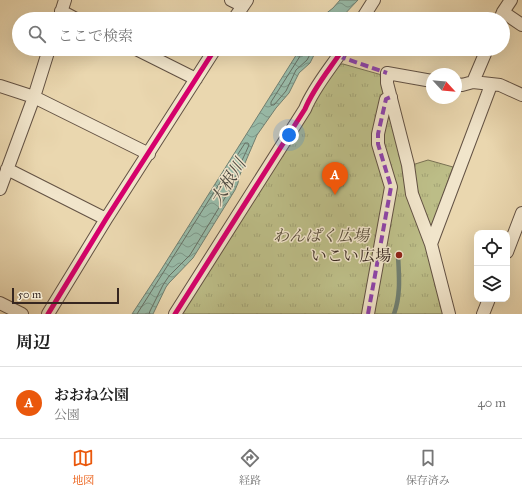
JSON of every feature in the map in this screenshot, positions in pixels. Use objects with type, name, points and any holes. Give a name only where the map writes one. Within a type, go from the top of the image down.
[{"type":"street","points":[[61,12],[66,0]]},
{"type":"street","points":[[231,0],[245,3],[239,12]]},
{"type":"street","points":[[366,12],[374,0]]},
{"type":"street","points":[[504,12],[511,0]]},
{"type":"street","points":[[510,20],[522,25]]},
{"type":"street","points":[[0,189],[34,97],[47,56]]},
{"type":"street","points":[[150,56],[196,79]]},
{"type":"street","points":[[48,314],[106,219],[211,56]]},
{"type":"street","points":[[175,314],[305,109],[325,74],[338,56]]},
{"type":"street","points":[[473,82],[484,56]]},
{"type":"street","points":[[426,80],[387,74],[387,83],[408,165],[412,194],[431,244],[449,314]]},
{"type":"street","points":[[462,84],[473,82],[500,85],[522,94]]},
{"type":"street","points":[[431,244],[491,85]]},
{"type":"street","points":[[0,86],[34,97],[149,154]]},
{"type":"street","points":[[368,314],[391,187],[378,144],[378,134],[386,99],[391,97]]},
{"type":"street","points":[[7,169],[106,219]]},
{"type":"street","points":[[510,244],[522,213]]},
{"type":"street","points":[[483,314],[488,302]]},
{"type":"street","points":[[0,303],[22,314]]},
{"type":"green space","name":"わんぱく広場","points":[[336,64],[343,64],[382,75],[446,314],[182,314]]},
{"type":"green space","points":[[428,160],[453,167],[432,226],[428,225],[412,165]]},
{"type":"water","points":[[340,0],[358,0],[347,12],[328,12]]},
{"type":"water","name":"大根川","points":[[296,56],[314,56],[310,63],[299,73],[289,93],[276,108],[257,135],[235,190],[193,258],[166,287],[153,314],[132,314]]},
{"type":"waterway","points":[[394,314],[399,292],[398,255]]},
{"type":"marked path","points":[[338,56],[387,73]]},
{"type":"marked path","points":[[368,314],[391,187],[378,144],[378,134],[386,99],[391,97]]},
{"type":"cycle path","points":[[48,314],[106,219],[211,56]]},
{"type":"cycle path","points":[[175,314],[338,56]]},
{"type":"place","name":"おおね公園","points":[[335,195]]},
{"type":"place","name":"いこい広場","points":[[399,255]]}]
